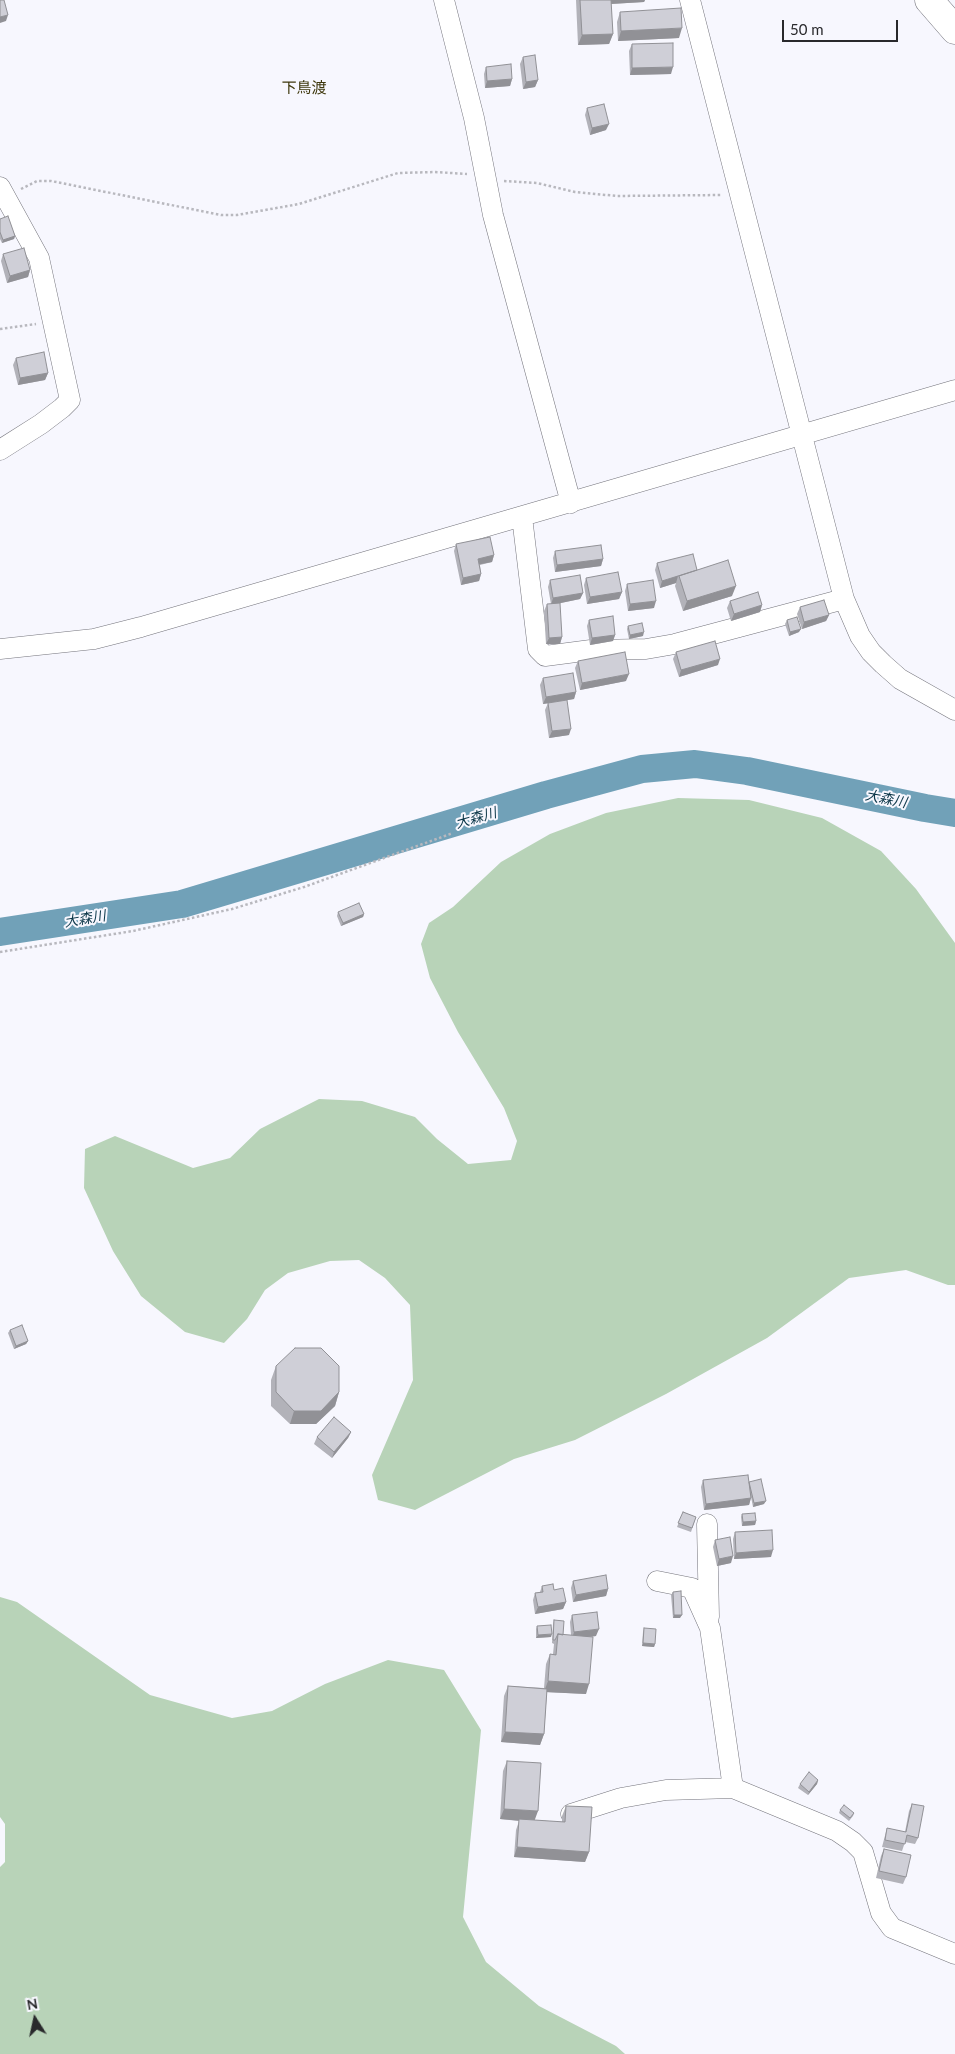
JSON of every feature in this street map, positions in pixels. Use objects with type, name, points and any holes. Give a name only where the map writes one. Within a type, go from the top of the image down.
[{"type":"highway","points":[[929,0],[955,30]]},
{"type":"street","points":[[444,0],[474,118],[494,215],[571,503]]},
{"type":"street","points":[[690,0],[844,598],[860,636],[871,652],[900,679],[955,710]]},
{"type":"street","points":[[0,450],[41,424],[70,400],[39,258],[1,190]]},
{"type":"street","points":[[0,648],[94,639],[141,628],[955,390]]},
{"type":"street","points":[[522,517],[538,648],[545,656],[591,650],[646,649],[675,644],[844,598]]},
{"type":"street","points":[[707,1524],[710,1628],[733,1788]]},
{"type":"street","points":[[657,1581],[692,1588],[710,1628]]},
{"type":"street","points":[[571,1814],[621,1798],[666,1790],[733,1788],[837,1831],[853,1842],[863,1852],[881,1914],[892,1928],[955,1954]]},
{"type":"path","points":[[1,190],[22,189],[37,181],[51,181],[221,214],[237,215],[299,204],[398,173],[435,172],[485,177],[507,182],[537,183],[575,192],[617,196],[740,194]]},
{"type":"path","points":[[0,329],[53,322]]},
{"type":"path","points":[[0,952],[134,931],[232,909],[304,887],[453,833]]},
{"type":"green space","points":[[678,798],[749,800],[822,818],[881,851],[916,889],[955,943],[955,1285],[948,1285],[906,1270],[849,1278],[767,1338],[666,1394],[575,1440],[514,1459],[415,1510],[378,1500],[372,1475],[413,1380],[410,1305],[385,1278],[359,1260],[330,1261],[288,1273],[265,1290],[247,1319],[224,1343],[185,1332],[141,1296],[113,1251],[84,1188],[85,1149],[115,1136],[193,1168],[230,1158],[260,1129],[319,1099],[362,1101],[415,1117],[437,1139],[468,1164],[511,1160],[517,1141],[504,1108],[458,1032],[430,978],[421,944],[429,923],[453,907],[501,862],[550,834],[606,813]]},
{"type":"green space","points":[[0,1597],[17,1602],[150,1695],[232,1718],[272,1711],[325,1684],[388,1660],[444,1670],[481,1730],[463,1917],[486,1962],[539,2006],[616,2046],[625,2054],[0,2054],[0,1867],[5,1862],[5,1824],[0,1817]]},
{"type":"building","points":[[0,0],[4,0],[8,15],[0,17]]},
{"type":"building","points":[[580,0],[611,0],[613,34],[582,35]]},
{"type":"building","points":[[681,8],[682,28],[621,31],[620,12]]},
{"type":"building","points":[[673,43],[673,67],[632,68],[632,44]]},
{"type":"building","points":[[535,55],[538,80],[526,82],[523,57]]},
{"type":"building","points":[[511,64],[512,79],[487,81],[486,67]]},
{"type":"building","points":[[604,104],[609,124],[592,128],[587,108]]},
{"type":"building","points":[[8,216],[15,236],[3,240],[0,232],[0,219]]},
{"type":"building","points":[[24,248],[30,270],[10,276],[3,254]]},
{"type":"building","points":[[44,352],[48,373],[20,378],[16,358]]},
{"type":"building","points":[[490,537],[494,555],[478,559],[481,574],[463,578],[456,544]]},
{"type":"building","points":[[601,545],[603,559],[557,565],[555,551]]},
{"type":"building","points":[[693,554],[697,570],[662,581],[657,563]]},
{"type":"building","points":[[728,560],[736,586],[687,601],[679,576]]},
{"type":"building","points":[[618,572],[622,592],[590,597],[586,578]]},
{"type":"building","points":[[580,575],[583,593],[553,598],[550,580]]},
{"type":"building","points":[[653,580],[656,601],[630,604],[627,584]]},
{"type":"building","points":[[758,592],[762,605],[734,614],[730,601]]},
{"type":"building","points":[[824,600],[829,615],[804,622],[800,607]]},
{"type":"building","points":[[560,603],[562,637],[549,638],[547,604]]},
{"type":"building","points":[[613,616],[615,635],[592,638],[589,620]]},
{"type":"building","points":[[797,617],[801,629],[790,632],[787,620]]},
{"type":"building","points":[[642,623],[644,632],[630,635],[628,626]]},
{"type":"building","points":[[715,641],[720,659],[681,670],[676,652]]},
{"type":"building","points":[[625,652],[629,674],[582,683],[578,661]]},
{"type":"building","points":[[573,673],[576,692],[546,697],[543,678]]},
{"type":"building","points":[[567,700],[571,729],[552,731],[548,703]]},
{"type":"building","points":[[359,903],[364,914],[343,923],[338,912]]},
{"type":"building","points":[[22,1325],[28,1341],[16,1346],[10,1330]]},
{"type":"building","points":[[295,1348],[321,1348],[339,1366],[339,1392],[321,1411],[294,1411],[276,1392],[276,1366]]},
{"type":"building","points":[[334,1417],[351,1432],[334,1452],[317,1437]]},
{"type":"building","points":[[748,1475],[751,1498],[706,1504],[703,1480]]},
{"type":"building","points":[[761,1479],[766,1501],[754,1503],[749,1482]]},
{"type":"building","points":[[683,1512],[696,1517],[692,1528],[678,1523]]},
{"type":"building","points":[[755,1513],[756,1521],[743,1522],[742,1514]]},
{"type":"building","points":[[772,1530],[773,1550],[736,1553],[735,1532]]},
{"type":"building","points":[[730,1537],[733,1556],[719,1559],[715,1540]]},
{"type":"building","points":[[606,1575],[608,1589],[576,1595],[573,1581]]},
{"type":"building","points":[[553,1584],[554,1590],[563,1588],[566,1602],[538,1607],[535,1593],[543,1592],[542,1586]]},
{"type":"building","points":[[681,1591],[682,1615],[674,1615],[673,1592]]},
{"type":"building","points":[[597,1612],[599,1629],[574,1632],[572,1615]]},
{"type":"building","points":[[554,1620],[564,1621],[563,1635],[558,1634],[555,1640],[553,1640]]},
{"type":"building","points":[[551,1625],[552,1634],[538,1635],[537,1626]]},
{"type":"building","points":[[644,1628],[656,1629],[655,1644],[643,1643]]},
{"type":"building","points":[[558,1634],[593,1637],[589,1684],[548,1681],[550,1654],[556,1655]]},
{"type":"building","points":[[508,1686],[547,1689],[544,1734],[505,1732]]},
{"type":"building","points":[[507,1761],[541,1763],[538,1811],[504,1809]]},
{"type":"building","points":[[809,1772],[818,1780],[809,1792],[800,1784]]},
{"type":"building","points":[[912,1804],[924,1806],[918,1838],[907,1835],[905,1844],[885,1840],[887,1828],[906,1832]]},
{"type":"building","points":[[844,1805],[854,1813],[850,1818],[840,1810]]},
{"type":"building","points":[[566,1806],[592,1807],[589,1852],[517,1847],[519,1819],[565,1822]]},
{"type":"building","points":[[884,1849],[911,1855],[906,1877],[879,1871]]},
{"type":"waterway","name":"大森川","points":[[0,932],[182,904],[546,795],[642,769],[695,764],[747,771],[955,813]]},
{"type":"district","name":"下鳥渡","points":[[304,88]]}]
